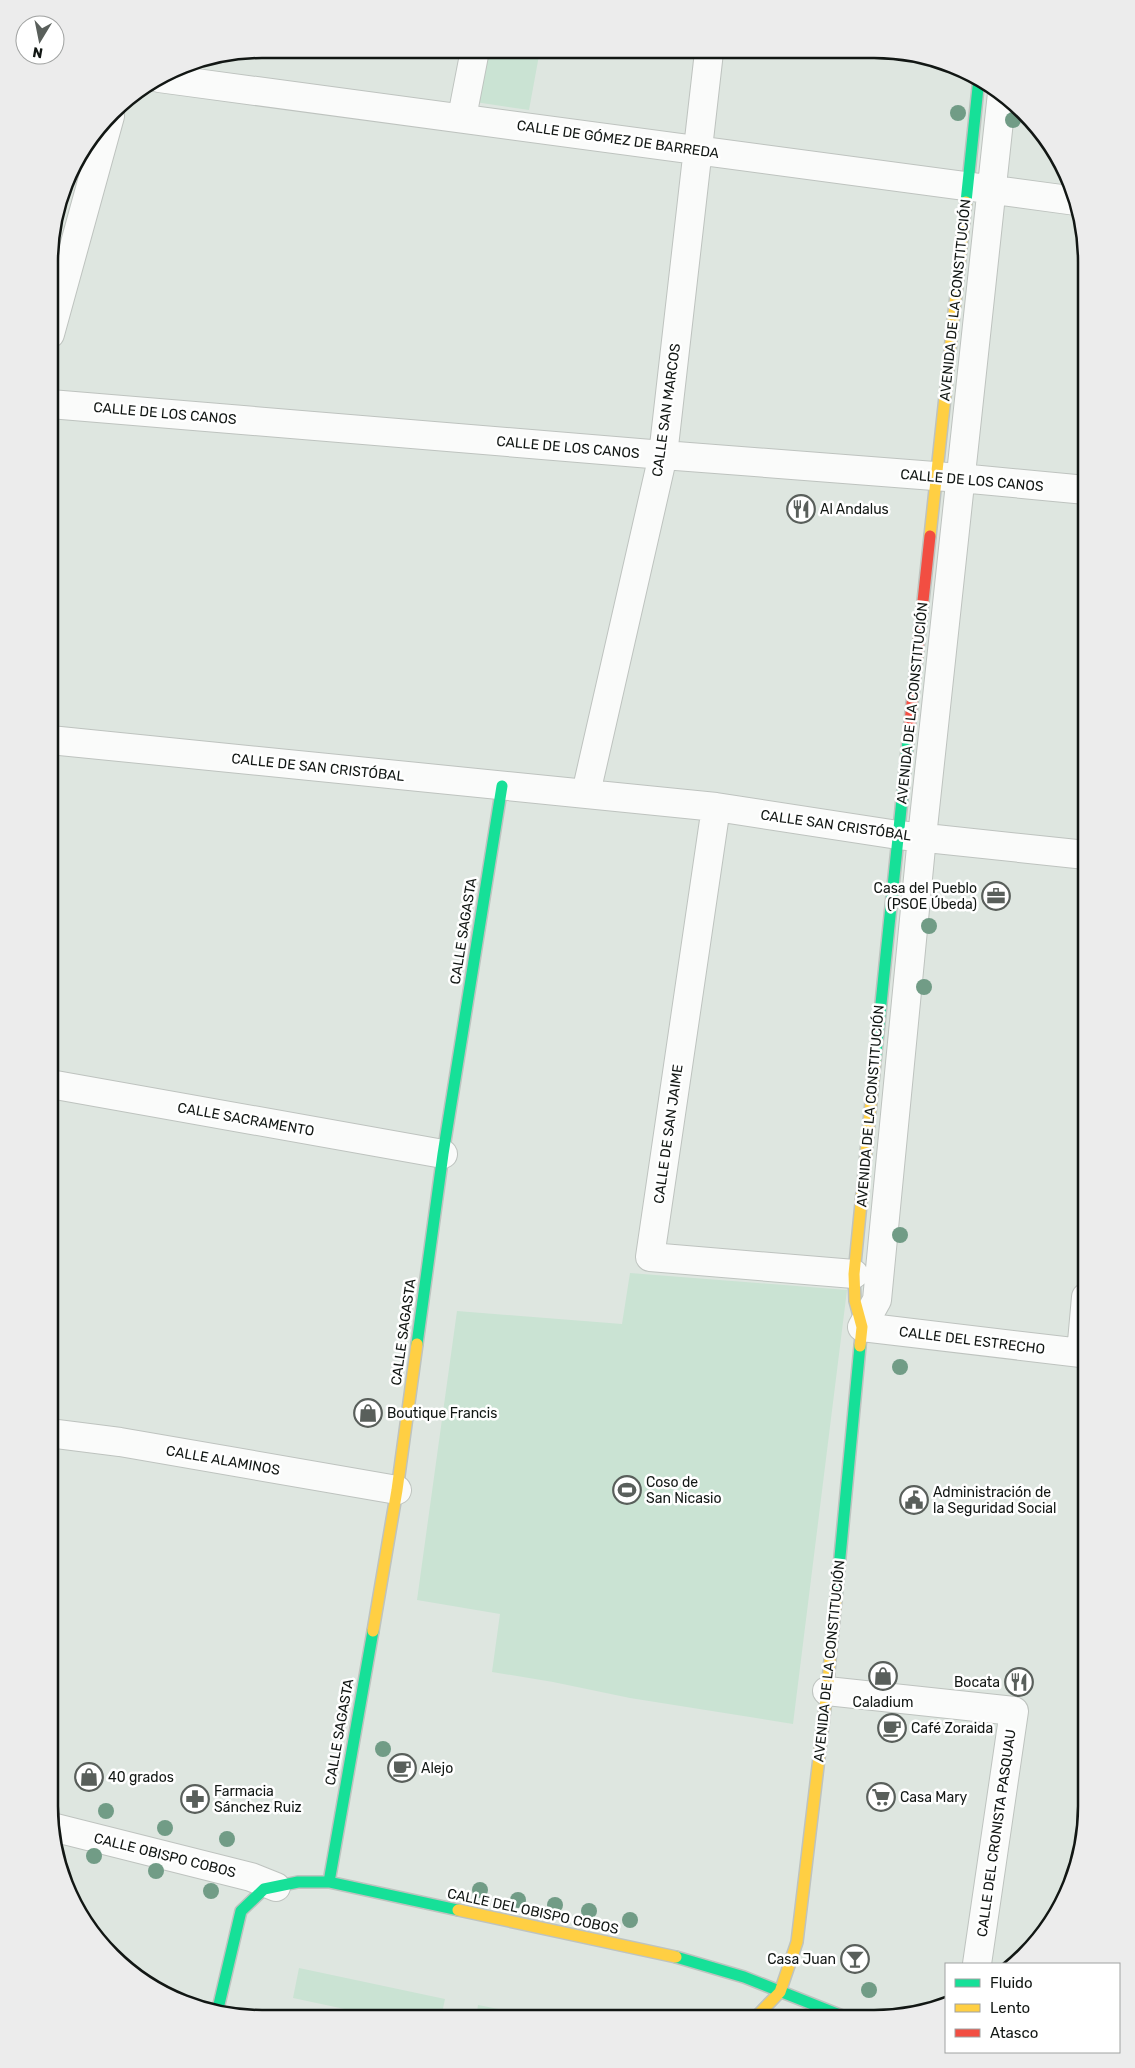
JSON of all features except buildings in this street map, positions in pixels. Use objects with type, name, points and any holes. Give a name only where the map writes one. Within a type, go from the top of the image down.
[{"type":"street","points":[[462,117],[473,58]]},
{"type":"street","name":"CALLE SAN MARCOS","points":[[586,793],[663,455],[707,58]]},
{"type":"street","name":"CALLE DE GÓMEZ DE BARREDA","points":[[170,79],[462,117],[1068,200]]},
{"type":"street","name":"AVENIDA DE LA CONSTITUCIÓN","points":[[862,1327],[877,1300],[910,836],[979,189],[979,87]]},
{"type":"street","name":"AVENIDA DE LA CONSTITUCIÓN","points":[[979,189],[1000,102]]},
{"type":"street","points":[[58,305],[106,129]]},
{"type":"street","name":"CALLE DE LOS CANOS","points":[[58,405],[1078,489]]},
{"type":"street","name":"CALLE DE SAN CRISTÓBAL","points":[[58,741],[586,793]]},
{"type":"street","name":"CALLE SAGASTA","points":[[329,1882],[397,1490],[443,1154],[502,786]]},
{"type":"street","name":"CALLE SAN CRISTÓBAL","points":[[586,793],[716,807],[910,836],[1078,854]]},
{"type":"street","name":"CALLE DE SAN JAIME","points":[[716,807],[650,1258],[854,1274]]},
{"type":"street","name":"AVENIDA DE LA CONSTITUCIÓN","points":[[780,1992],[797,1942],[827,1691],[862,1327],[855,1301],[854,1274],[890,904],[910,836]]},
{"type":"street","name":"CALLE SACRAMENTO","points":[[58,1085],[443,1154]]},
{"type":"street","name":"CALLE DEL ESTRECHO","points":[[862,1327],[1078,1353]]},
{"type":"street","name":"CALLE ALAMINOS","points":[[58,1434],[120,1442],[397,1490]]},
{"type":"street","name":"CALLE DEL CRONISTA PASQUAU","points":[[827,1691],[1014,1711],[977,1963]]},
{"type":"street","name":"CALLE OBISPO COBOS","points":[[59,1829],[251,1877],[276,1887]]},
{"type":"street","name":"CALLE DEL OBISPO COBOS","points":[[219,2006],[241,1910],[264,1889],[298,1882],[329,1882],[687,1959],[744,1977],[827,2010]]},
{"type":"street","points":[[763,2010],[780,1992]]},
{"type":"green space","points":[[484,58],[539,58],[529,110],[475,102]]},
{"type":"green space","name":"Coso de San Nicasio","points":[[630,1273],[847,1290],[793,1724],[630,1698],[492,1672],[500,1614],[417,1600],[457,1311],[622,1324]]},
{"type":"green space","points":[[299,1968],[445,1999],[443,2010],[349,2010],[293,1998]]},
{"type":"green space","points":[[478,2005],[503,2010],[477,2010]]},
{"type":"traffic: fast","points":[[966,202],[978,86]]},
{"type":"traffic: fast","points":[[875,1062],[909,731]]},
{"type":"traffic: fast","points":[[417,1344],[443,1154],[502,786]]},
{"type":"traffic: fast","points":[[836,1599],[860,1346]]},
{"type":"traffic: fast","points":[[329,1882],[373,1631]]},
{"type":"traffic: fast","points":[[219,2006],[241,1911],[264,1889],[298,1882],[329,1882],[458,1910]]},
{"type":"traffic: fast","points":[[676,1957],[744,1977],[827,2010]]},
{"type":"traffic: slow","points":[[930,536],[966,202]]},
{"type":"traffic: slow","points":[[860,1346],[862,1327],[855,1301],[854,1274],[875,1062]]},
{"type":"traffic: slow","points":[[373,1631],[397,1490],[417,1344]]},
{"type":"traffic: slow","points":[[763,2010],[780,1992],[797,1942],[836,1599]]},
{"type":"traffic: slow","points":[[458,1910],[676,1957]]},
{"type":"traffic: jam","points":[[909,731],[930,536]]},
{"type":"place","name":"Al Andalus","points":[[801,509]]},
{"type":"place","name":"Casa del Pueblo (PSOE Úbeda)","points":[[996,896]]},
{"type":"place","name":"Boutique Francis","points":[[368,1413]]},
{"type":"place","name":"Coso de San Nicasio","points":[[627,1490]]},
{"type":"place","name":"Administración de la Seguridad Social","points":[[914,1500]]},
{"type":"place","name":"Caladium","points":[[883,1676]]},
{"type":"place","name":"Bocata","points":[[1019,1682]]},
{"type":"place","name":"Café Zoraida","points":[[892,1728]]},
{"type":"place","name":"Alejo","points":[[402,1768]]},
{"type":"place","name":"40 grados","points":[[89,1777]]},
{"type":"place","name":"Casa Mary","points":[[881,1797]]},
{"type":"place","name":"Farmacia Sánchez Ruiz","points":[[195,1799]]},
{"type":"place","name":"Casa Juan","points":[[855,1959]]}]
